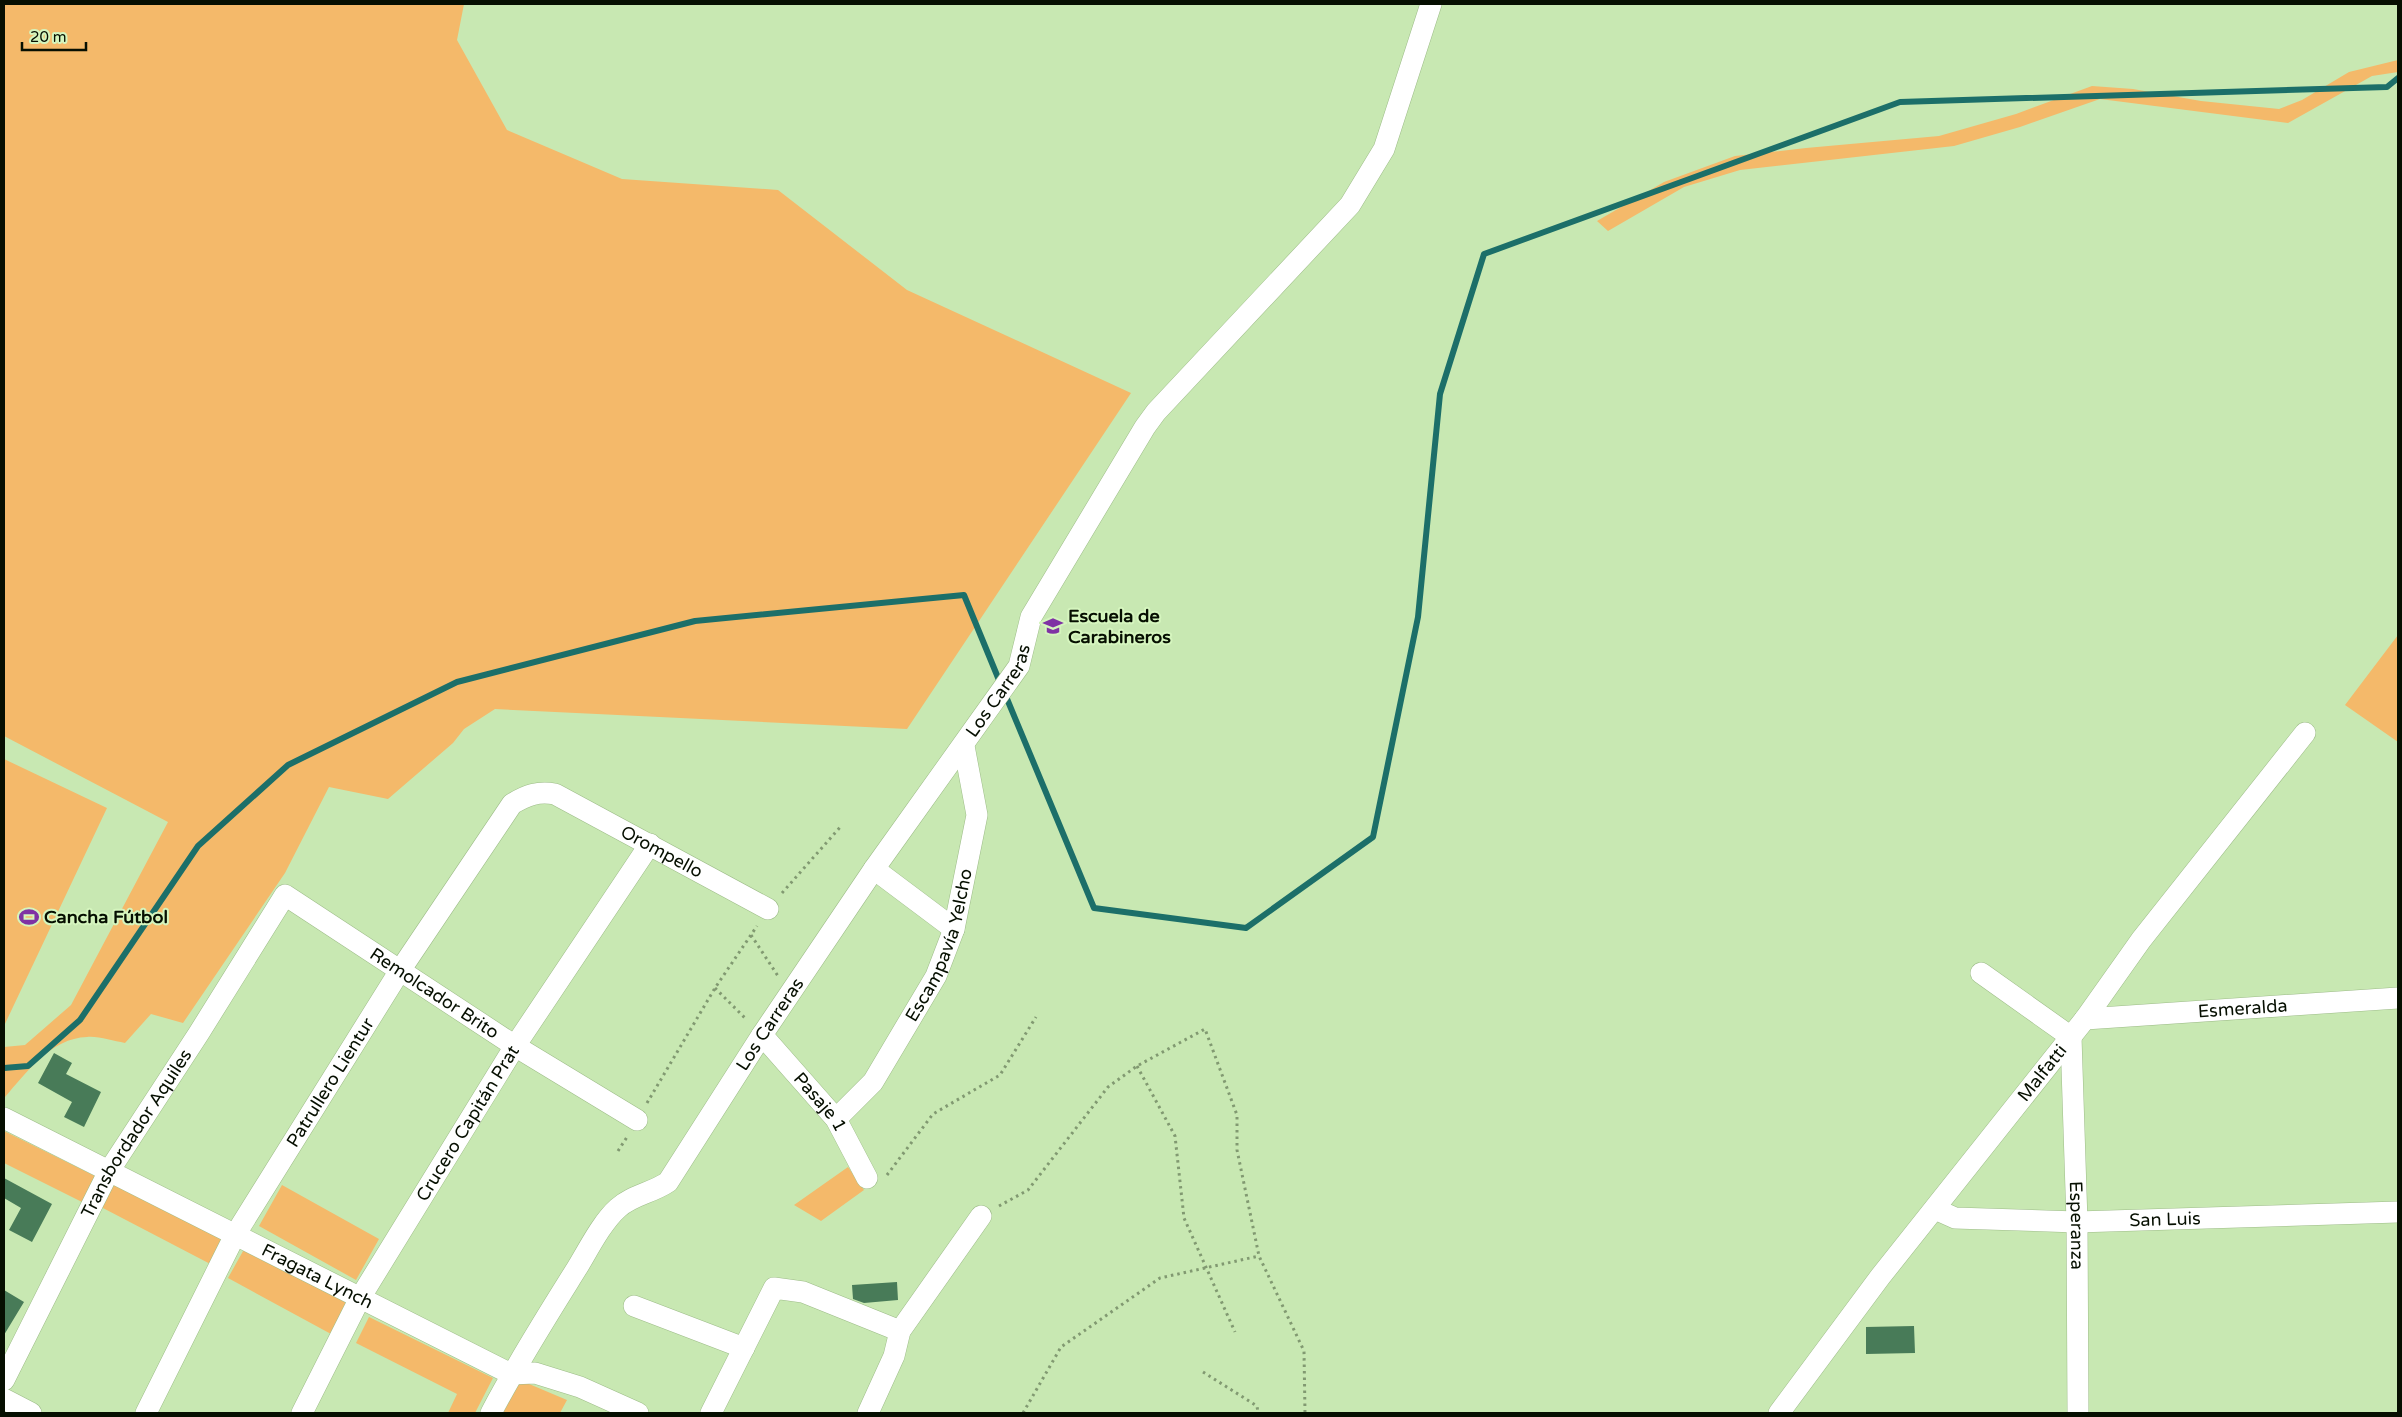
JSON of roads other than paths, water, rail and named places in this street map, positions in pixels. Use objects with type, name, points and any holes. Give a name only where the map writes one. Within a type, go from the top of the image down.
[{"type":"street","name":"Los Carreras","points":[[492,1413],[511,1374],[616,1209],[629,1199],[657,1189],[668,1182],[762,1035],[874,869],[964,746],[1018,666],[1031,617],[1156,412],[1350,205],[1384,150],[1431,4]]},
{"type":"street","name":"Malfatti","points":[[1779,1413],[1880,1278],[2071,1037],[2141,940],[2305,733]]},
{"type":"street","name":"Escampavía Yelcho","points":[[836,1118],[873,1082],[936,976],[954,929],[977,815],[964,746]]},
{"type":"street","name":"Patrullero Lientur","points":[[146,1413],[235,1235],[399,972],[512,804],[526,795],[542,791],[555,794]]},
{"type":"street","name":"Orompello","points":[[555,794],[768,909]]},
{"type":"street","name":"Crucero Capitán Prat","points":[[302,1413],[360,1298],[515,1046],[650,844]]},
{"type":"street","points":[[874,869],[954,929]]},
{"type":"street","name":"Remolcador Brito","points":[[285,895],[399,972],[515,1046],[637,1120]]},
{"type":"street","name":"Transbordador Aquiles","points":[[4,1380],[108,1171],[199,1033],[285,895]]},
{"type":"street","points":[[1981,973],[2071,1037]]},
{"type":"street","name":"Esmeralda","points":[[2085,1018],[2398,998]]},
{"type":"street","name":"Pasaje 1","points":[[762,1035],[836,1118],[867,1178]]},
{"type":"street","name":"Esperanza","points":[[2071,1037],[2077,1222],[2078,1413]]},
{"type":"street","name":"Fragata Lynch","points":[[4,1118],[511,1374],[535,1373],[580,1387],[638,1413]]},
{"type":"street","name":"San Luis","points":[[1935,1209],[1954,1218],[2077,1222],[2398,1212]]},
{"type":"street","points":[[868,1413],[894,1356],[900,1332],[981,1216]]},
{"type":"street","points":[[711,1413],[774,1288],[803,1292],[900,1332]]},
{"type":"street","points":[[634,1306],[744,1348]]},
{"type":"street","points":[[4,1399],[32,1413]]},
{"type":"waterway","points":[[1005,694],[1094,908],[1246,928],[1373,837],[1418,617],[1440,394],[1484,254],[1900,102],[2387,87],[2398,78]]},
{"type":"waterway","points":[[4,1068],[28,1066],[80,1020],[198,846],[288,765],[457,682],[695,621],[964,595],[1001,685]]},
{"type":"place","name":"Escuela de Carabineros","points":[[1053,626]]},
{"type":"place","name":"Cancha Fútbol","points":[[29,917]]}]
